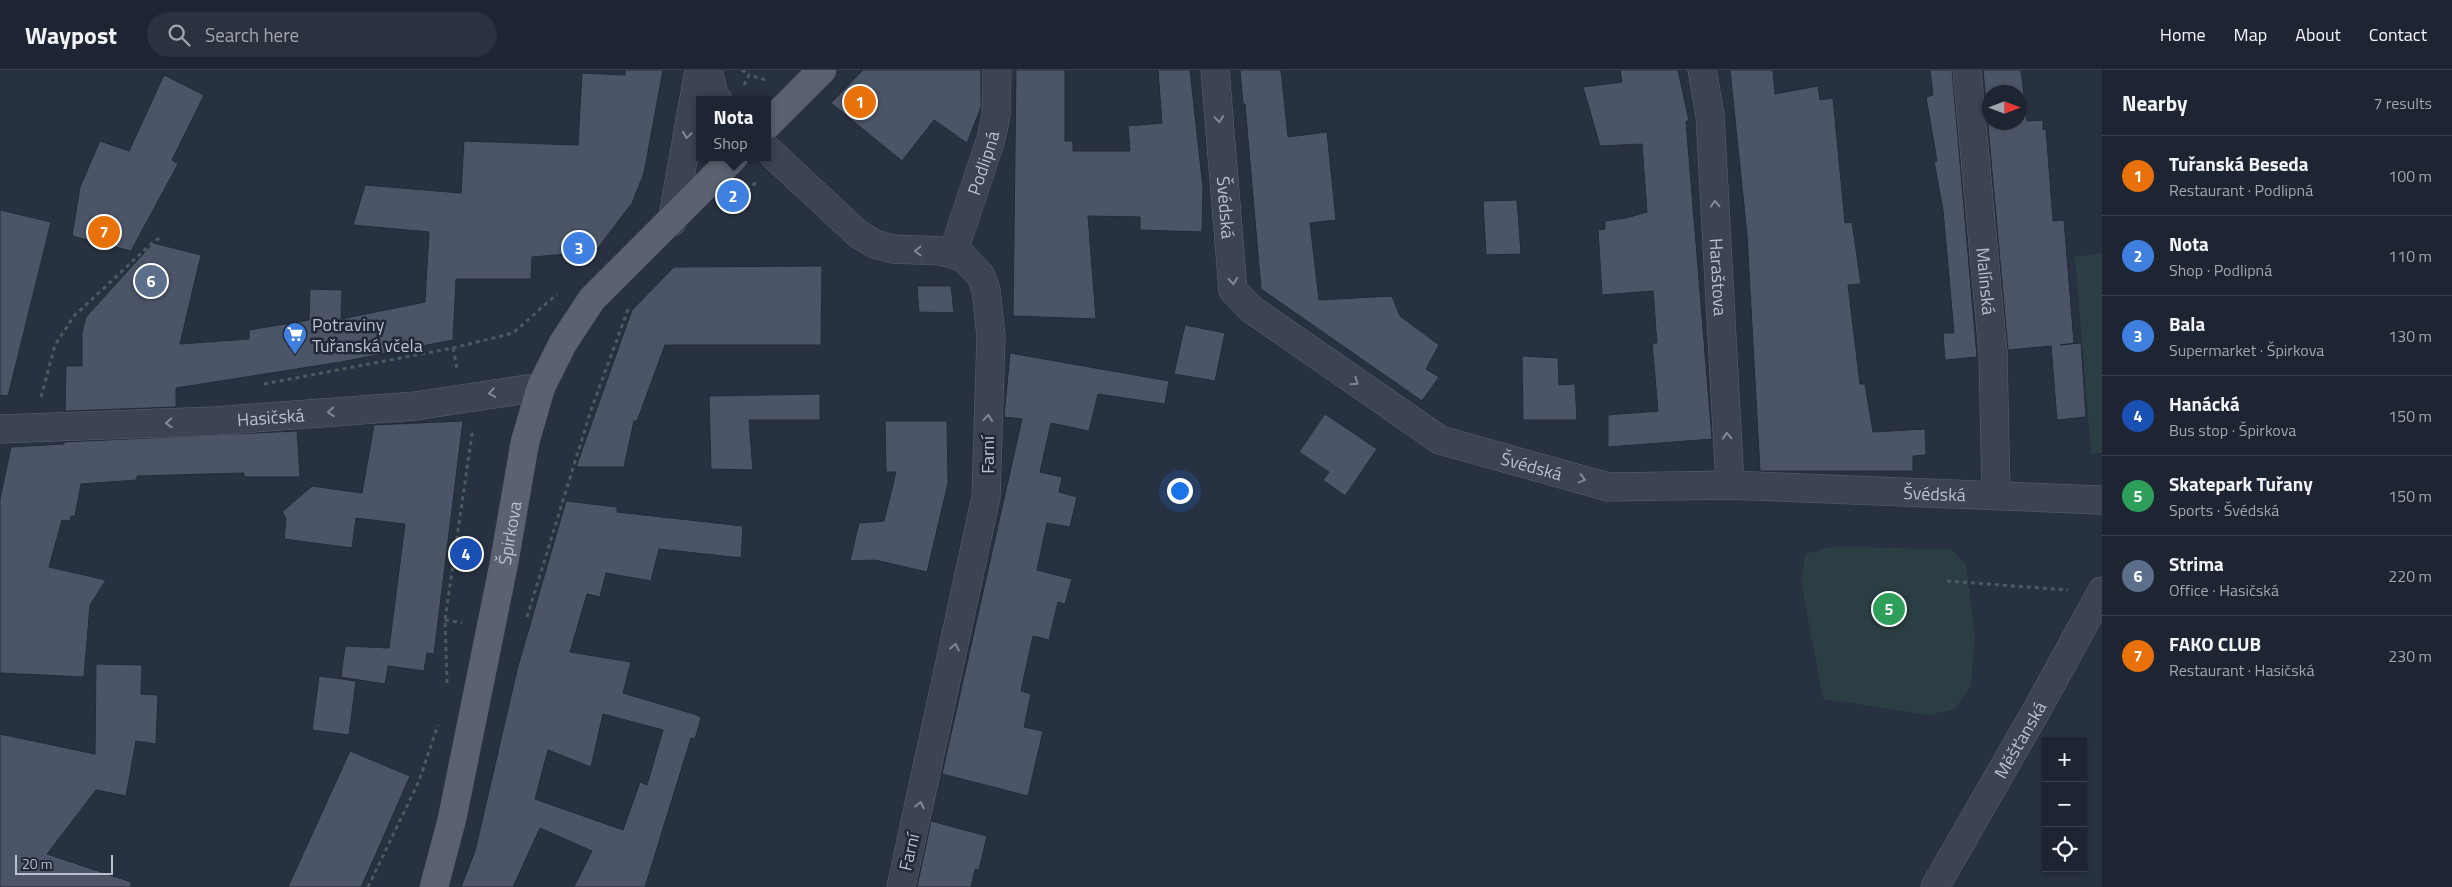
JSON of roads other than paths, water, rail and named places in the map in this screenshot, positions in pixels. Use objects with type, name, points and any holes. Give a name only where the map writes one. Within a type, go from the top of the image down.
[{"type":"main road","points":[[771,121],[822,70]]},
{"type":"main road","points":[[672,222],[730,161]]},
{"type":"main road","name":"Špirkova","points":[[434,887],[452,819],[504,562],[526,442],[541,386],[563,342],[592,299],[672,222]]},
{"type":"street","points":[[672,222],[699,70]]},
{"type":"street","points":[[708,70],[714,95],[729,96]]},
{"type":"street","name":"Podlipná","points":[[953,253],[991,138],[996,116],[997,70]]},
{"type":"street","name":"Švédská","points":[[1215,70],[1234,290],[1251,309],[1440,440],[1608,487],[1730,485],[1996,494],[2102,500]]},
{"type":"street","name":"Haraštova","points":[[1702,70],[1710,115],[1730,485]]},
{"type":"street","name":"Malínská","points":[[1967,70],[1994,353],[1996,494]]},
{"type":"street","name":"Farní","points":[[771,153],[841,220],[870,241],[893,248],[953,253],[963,257],[972,264],[981,276],[986,290],[991,336],[986,496],[901,887]]},
{"type":"street","name":"Hasičská","points":[[0,429],[224,421],[415,406],[462,397],[541,386]]},
{"type":"street","name":"Měšťanská","points":[[1935,887],[2039,706],[2102,591]]},
{"type":"place","name":"Tuřanská Beseda","points":[[860,102]]},
{"type":"place","name":"Nota","points":[[733,196]]},
{"type":"place","name":"FAKO CLUB","points":[[104,232]]},
{"type":"place","name":"Bala","points":[[579,248]]},
{"type":"place","name":"Strima","points":[[151,281]]},
{"type":"place","name":"Potraviny Tuřanská včela","points":[[295,355]]},
{"type":"place","name":"Hanácká","points":[[466,554]]},
{"type":"place","name":"Skatepark Tuřany","points":[[1889,609]]}]
